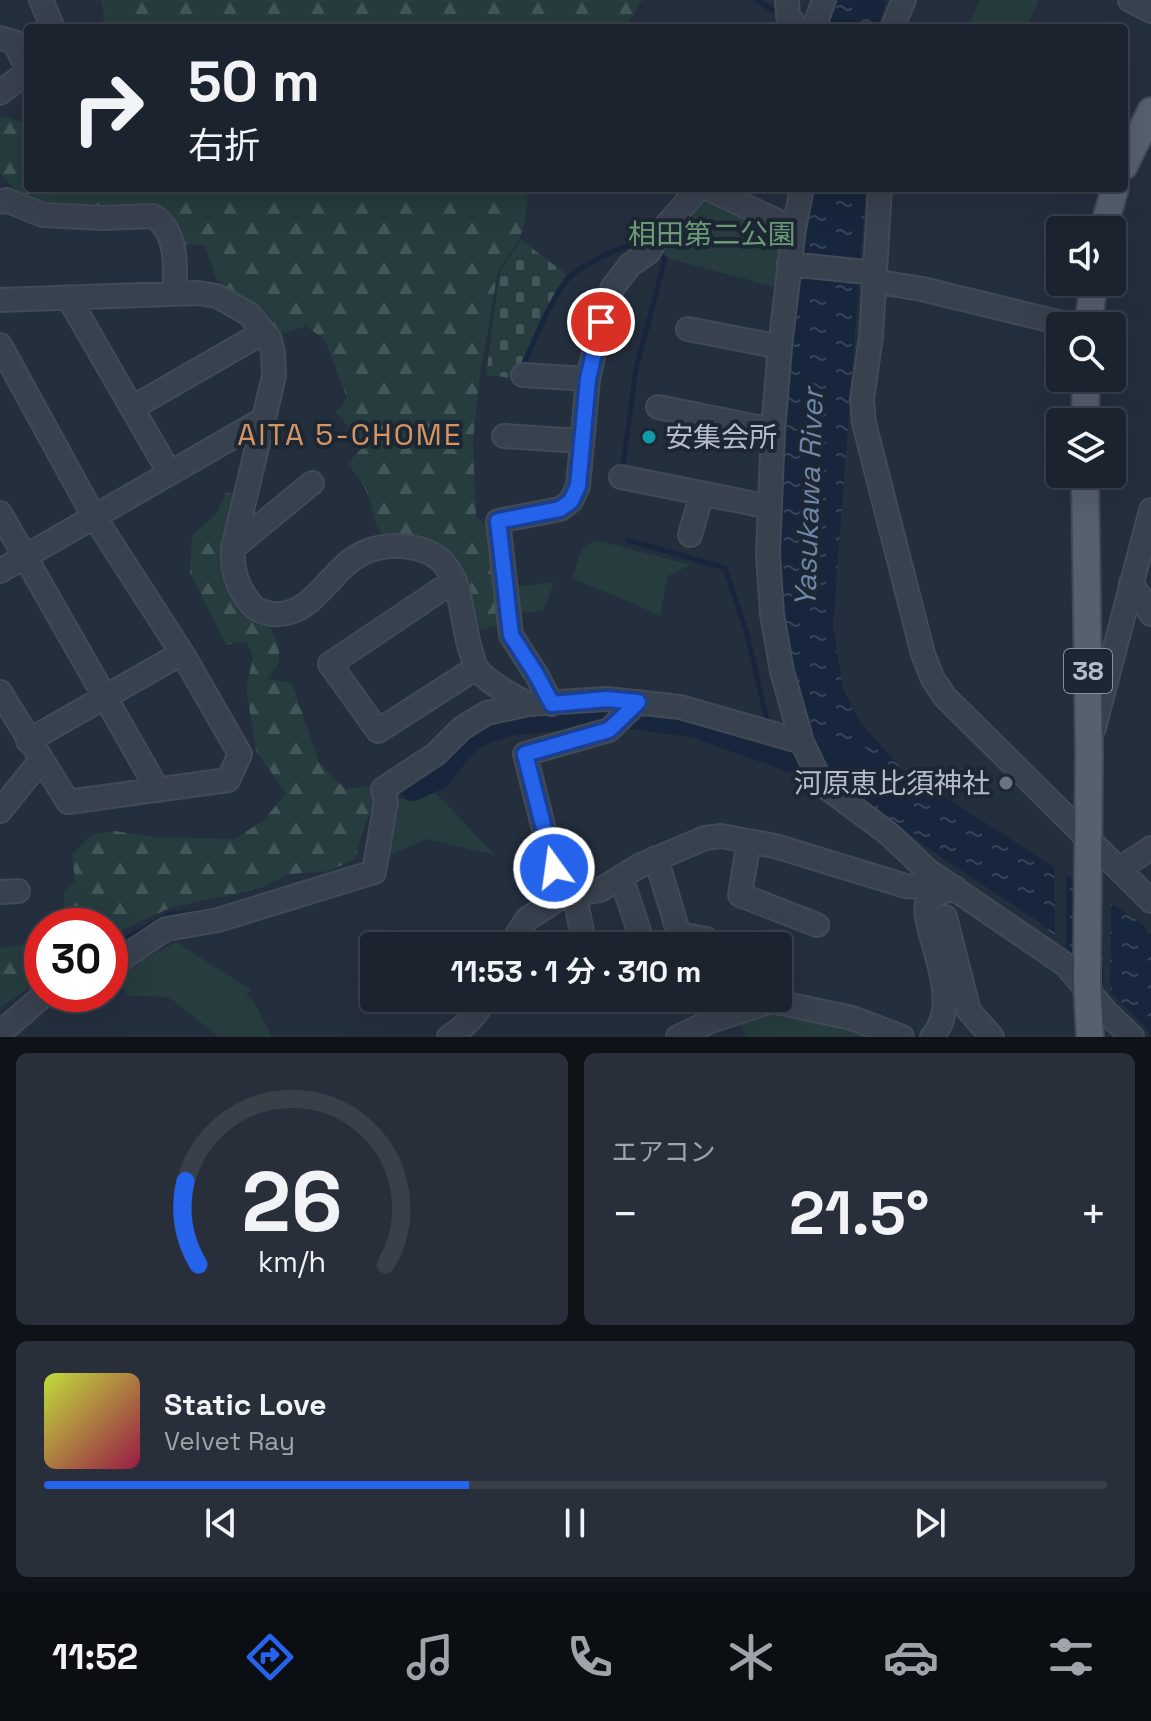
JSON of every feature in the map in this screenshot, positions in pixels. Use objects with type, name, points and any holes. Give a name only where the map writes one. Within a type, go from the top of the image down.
[{"type":"main road","points":[[1128,158],[1151,111]]},
{"type":"main road","points":[[1107,216],[1114,192]]},
{"type":"main road","name":"38","points":[[1085,488],[1089,753],[1087,986],[1090,1037]]},
{"type":"street","points":[[41,0],[51,24]]},
{"type":"street","points":[[787,0],[788,16],[795,24]]},
{"type":"street","points":[[815,24],[824,0]]},
{"type":"street","points":[[894,24],[904,0]]},
{"type":"street","points":[[1130,0],[1151,11]]},
{"type":"street","points":[[14,39],[24,61]]},
{"type":"street","points":[[0,93],[24,73]]},
{"type":"street","points":[[552,704],[511,635],[498,521],[560,509],[571,501],[578,486],[588,379],[601,322],[613,287],[630,265],[649,252],[657,236],[696,192]]},
{"type":"street","points":[[715,192],[794,229]]},
{"type":"street","points":[[801,192],[780,347],[768,554],[772,614],[782,671],[802,742],[822,784],[889,834],[927,870],[1066,965],[1132,1037]]},
{"type":"street","points":[[880,192],[865,308],[871,337],[862,399],[864,423],[917,635],[933,679],[945,697],[1151,901]]},
{"type":"street","points":[[0,202],[6,200],[43,215],[102,218],[153,216],[160,220],[176,256],[174,294]]},
{"type":"street","points":[[789,264],[870,276],[1046,319]]},
{"type":"street","points":[[0,300],[198,293],[217,296],[249,314],[270,340],[274,376],[233,548],[232,567],[244,596],[256,610],[269,614],[292,612],[303,607],[357,556],[382,547],[415,548],[429,552],[452,571],[476,668],[506,692],[528,704]]},
{"type":"street","points":[[68,297],[169,472]]},
{"type":"street","points":[[688,329],[780,347]]},
{"type":"street","points":[[132,408],[264,332]]},
{"type":"street","points":[[0,345],[93,515],[182,653],[240,754],[228,780],[68,802],[0,692]]},
{"type":"street","points":[[523,375],[588,379]]},
{"type":"street","points":[[658,407],[773,430]]},
{"type":"street","points":[[0,571],[264,419]]},
{"type":"street","points":[[504,436],[581,441]]},
{"type":"street","points":[[621,477],[770,507]]},
{"type":"street","points":[[233,548],[312,483]]},
{"type":"street","points":[[690,535],[702,494]]},
{"type":"street","points":[[1089,753],[1151,510]]},
{"type":"street","points":[[0,513],[158,790]]},
{"type":"street","points":[[455,580],[330,664],[378,731],[476,668]]},
{"type":"street","points":[[1131,583],[1151,614]]},
{"type":"street","points":[[0,811],[34,750],[107,697],[182,653]]},
{"type":"street","points":[[128,954],[166,929],[218,920],[374,872],[386,801],[383,789],[436,754],[461,729],[487,713],[528,704],[607,699],[631,710],[692,709],[802,742]]},
{"type":"street","points":[[580,932],[525,754],[609,730],[631,710]]},
{"type":"street","points":[[519,932],[527,919],[568,895],[600,890],[656,858],[705,838],[721,836],[775,846],[906,886],[957,888]]},
{"type":"street","points":[[749,841],[740,895],[817,925]]},
{"type":"street","points":[[1119,869],[1151,848]]},
{"type":"street","points":[[656,858],[678,932]]},
{"type":"street","points":[[621,877],[639,932]]},
{"type":"street","points":[[932,1037],[945,1012],[937,952],[925,909],[932,895],[957,888]]},
{"type":"street","points":[[945,917],[969,1011],[992,1037]]},
{"type":"street","points":[[678,1037],[711,1021],[772,1001],[852,1018],[902,1037]]},
{"type":"street","points":[[0,1033],[24,1012]]},
{"type":"street","points":[[449,1037],[478,1012]]},
{"type":"green space","points":[[101,0],[642,0],[627,24],[103,24]]},
{"type":"green space","points":[[980,0],[1039,0],[1028,24],[969,24]]},
{"type":"green space","points":[[6,116],[24,123],[24,192],[528,192],[525,223],[519,239],[498,271],[479,381],[473,441],[476,517],[493,529],[503,624],[474,632],[431,544],[404,534],[382,534],[367,492],[347,464],[366,444],[336,413],[347,398],[325,340],[306,326],[280,335],[216,278],[205,245],[177,244],[159,214],[105,213],[26,202],[0,173],[0,118]]},
{"type":"green space","name":"相田第二公園","points":[[701,192],[785,232],[776,287],[669,259],[658,249]]},
{"type":"green space","points":[[521,240],[566,274],[513,378],[486,375],[500,271]]},
{"type":"green space","points":[[226,493],[241,495],[227,568],[262,613],[276,640],[278,663],[267,679],[292,683],[319,762],[345,789],[373,786],[379,797],[366,821],[355,859],[329,871],[290,874],[258,889],[172,907],[128,927],[128,908],[65,908],[63,893],[75,881],[72,855],[91,835],[115,831],[153,837],[235,839],[265,819],[286,793],[256,751],[246,687],[253,659],[247,641],[226,645],[190,573],[192,536],[216,514]]},
{"type":"green space","points":[[596,540],[690,565],[668,576],[660,615],[572,578],[582,548]]},
{"type":"green space","points":[[554,582],[544,610],[515,614],[514,587]]},
{"type":"green space","points":[[429,786],[495,855],[426,839],[389,856],[386,832],[394,802]]},
{"type":"green space","points":[[176,942],[251,990],[246,995],[254,1002],[272,1037],[219,1037],[169,997],[128,996],[128,967]]},
{"type":"green space","points":[[24,944],[24,991],[0,1008],[0,948]]},
{"type":"green space","points":[[770,1012],[888,1037],[746,1037],[739,1020]]},
{"type":"water","points":[[837,0],[886,0],[880,24],[828,24]]},
{"type":"water","name":"Yasukawa River","points":[[811,192],[866,192],[833,626],[843,688],[859,721],[903,770],[1140,922],[1151,934],[1151,1036],[1043,925],[861,799],[816,746],[791,670],[778,543],[796,312]]},
{"type":"pier","points":[[1054,863],[1066,871],[1066,953],[1055,944]]},
{"type":"pier","points":[[1103,894],[1111,899],[1110,995],[1103,989]]},
{"type":"waterway","points":[[756,0],[782,16]]},
{"type":"waterway","points":[[522,369],[544,319],[565,282],[598,259],[646,240]]},
{"type":"waterway","points":[[622,473],[636,369],[665,259],[656,252]]},
{"type":"waterway","points":[[628,540],[725,568],[747,634],[768,724]]},
{"type":"waterway","points":[[413,786],[436,775],[468,737],[486,728],[508,721],[602,710],[696,723],[792,757],[854,758]]},
{"type":"waterway","points":[[128,937],[169,915],[208,911]]},
{"type":"place","name":"安集会所","points":[[649,437]]},
{"type":"place","name":"河原恵比須神社","points":[[1006,783]]},
{"type":"district","name":"AITA 5-CHOME","points":[[350,435]]},
{"type":"route","points":[[554,868],[525,754],[609,730],[638,702],[607,699],[552,704],[511,635],[498,521],[560,509],[571,501],[578,486],[588,379],[601,322]]}]
